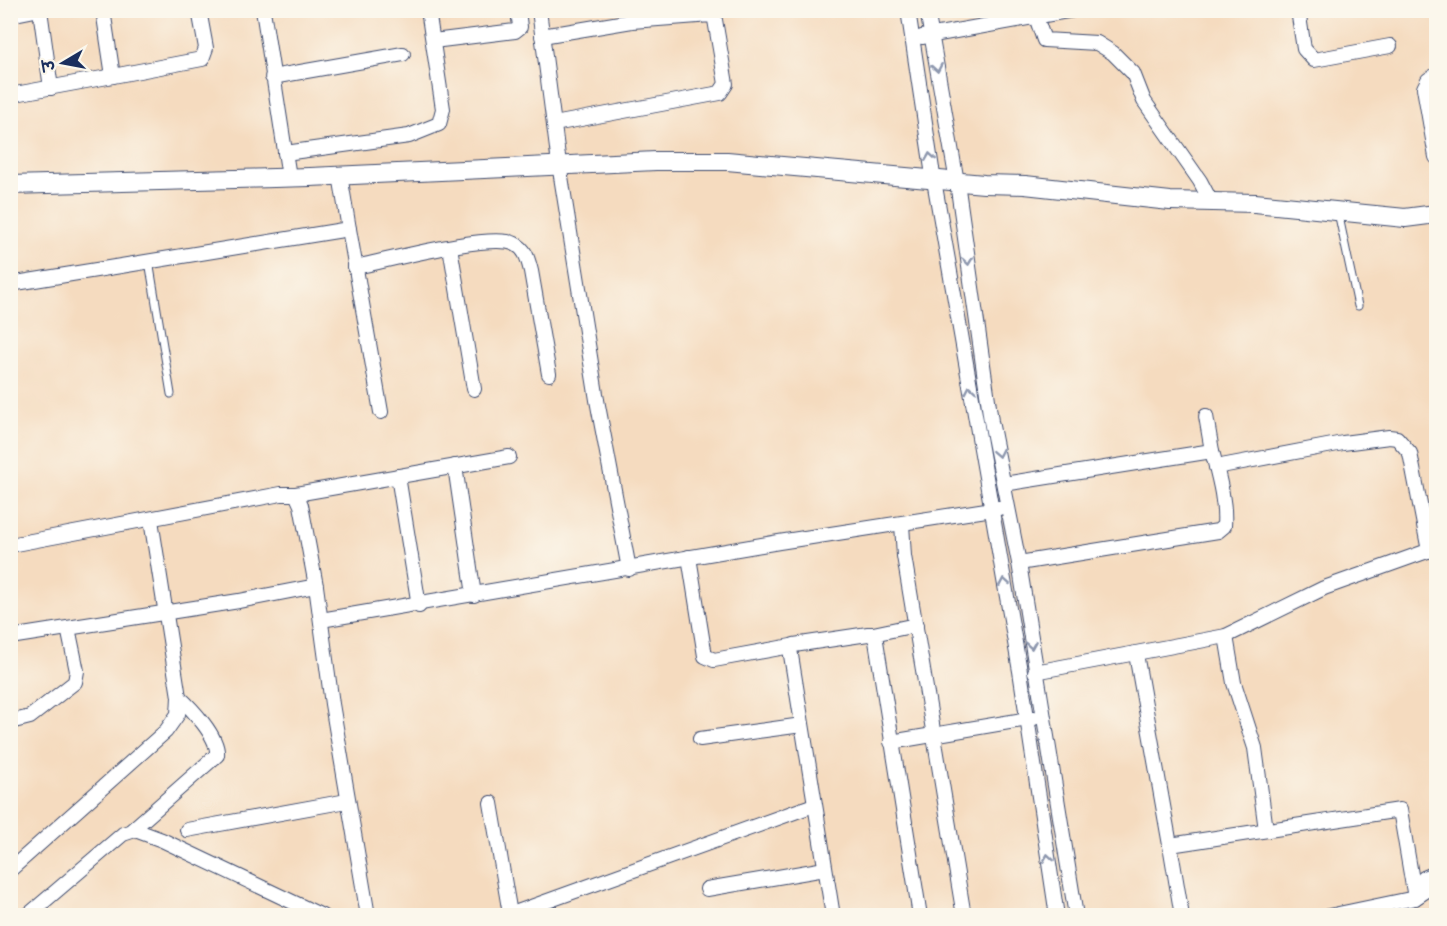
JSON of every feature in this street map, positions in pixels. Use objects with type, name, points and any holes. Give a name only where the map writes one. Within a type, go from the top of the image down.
[{"type":"street","points":[[13,13],[35,10]]},
{"type":"street","points":[[40,10],[51,88]]},
{"type":"street","points":[[103,10],[113,76]]},
{"type":"street","points":[[10,95],[202,59],[206,48],[199,10]]},
{"type":"street","points":[[262,10],[289,177]]},
{"type":"street","points":[[285,153],[409,136],[439,124],[443,109],[428,10]]},
{"type":"street","points":[[433,41],[515,31],[520,27],[518,10]]},
{"type":"street","points":[[539,10],[559,164],[597,400],[629,569]]},
{"type":"street","points":[[908,10],[934,180],[1027,720],[1057,915]]},
{"type":"street","points":[[927,10],[957,182],[991,421],[1019,563],[1076,915]]},
{"type":"street","points":[[912,39],[1072,10]]},
{"type":"street","points":[[1298,10],[1304,49],[1314,60],[1390,46]]},
{"type":"street","points":[[542,36],[631,16],[711,15],[716,20],[725,88],[720,93],[554,124]]},
{"type":"street","points":[[1036,17],[1044,40],[1097,43],[1113,53],[1133,73],[1144,100],[1200,181],[1210,202]]},
{"type":"street","points":[[272,77],[404,54]]},
{"type":"street","points":[[1437,75],[1428,80],[1424,88],[1437,157]]},
{"type":"street","points":[[10,185],[289,177],[559,164],[727,161],[957,182],[1025,185],[1170,201],[1338,210],[1405,218],[1437,214]]},
{"type":"street","points":[[340,175],[381,412]]},
{"type":"street","points":[[10,284],[349,230]]},
{"type":"street","points":[[356,267],[450,247],[505,241],[522,249],[527,256],[538,304],[549,374]]},
{"type":"street","points":[[450,247],[474,389]]},
{"type":"street","points":[[1019,563],[1218,531],[1224,526],[1224,518],[1206,416]]},
{"type":"street","points":[[1035,672],[1226,636],[1324,588],[1433,549],[1410,453],[1397,438],[1343,443],[1216,466]]},
{"type":"street","points":[[1004,484],[1212,451]]},
{"type":"street","points":[[10,545],[281,494],[296,494],[509,457]]},
{"type":"street","points":[[455,466],[474,595]]},
{"type":"street","points":[[398,476],[419,606]]},
{"type":"street","points":[[296,494],[303,516],[316,585],[347,801],[368,915]]},
{"type":"street","points":[[321,620],[419,606],[688,557],[1008,506]]},
{"type":"street","points":[[10,870],[166,731],[178,714],[179,697],[151,520]]},
{"type":"street","points":[[902,524],[904,556],[964,915]]},
{"type":"street","points":[[688,557],[705,656],[714,660],[916,625]]},
{"type":"street","points":[[10,637],[316,585]]},
{"type":"street","points":[[10,735],[15,722],[30,717],[75,682],[77,671],[68,628]]},
{"type":"street","points":[[873,634],[876,641],[920,915]]},
{"type":"street","points":[[1226,636],[1234,683],[1255,748],[1266,830]]},
{"type":"street","points":[[791,646],[814,805],[833,915]]},
{"type":"street","points":[[1136,654],[1182,915]]},
{"type":"street","points":[[27,915],[132,830],[217,754],[217,748],[198,716],[179,697]]},
{"type":"street","points":[[891,742],[1043,717]]},
{"type":"street","points":[[700,739],[802,725]]},
{"type":"street","points":[[187,830],[347,801]]},
{"type":"street","points":[[491,803],[508,915],[814,805]]},
{"type":"street","points":[[1170,845],[1400,810],[1417,896]]},
{"type":"street","points":[[132,830],[162,840],[322,915]]},
{"type":"street","points":[[707,889],[825,868]]},
{"type":"street","points":[[1417,896],[1424,878],[1437,873]]},
{"type":"street","points":[[1329,915],[1417,896],[1437,884]]},
{"type":"street","points":[[10,911],[13,915]]},
{"type":"lane","points":[[1338,210],[1358,306]]},
{"type":"lane","points":[[149,261],[171,394]]}]
